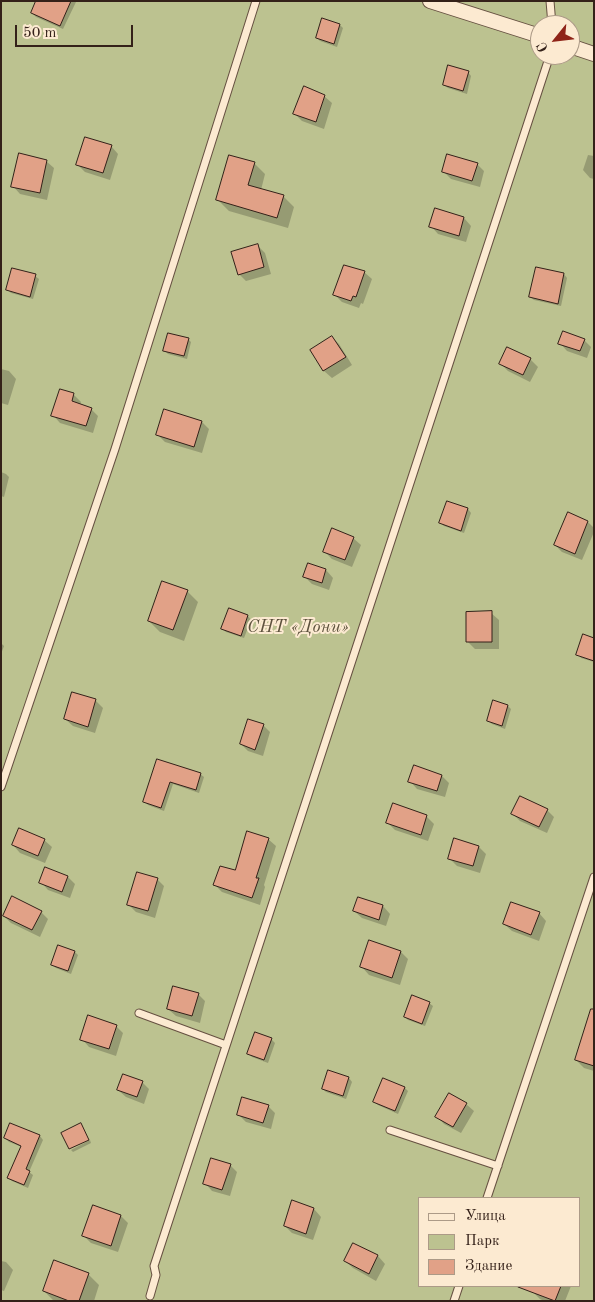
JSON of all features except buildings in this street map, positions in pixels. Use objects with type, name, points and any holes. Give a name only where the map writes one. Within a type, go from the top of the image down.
[{"type":"street","points":[[430,1],[530,33]]},
{"type":"street","points":[[580,49],[594,54]]},
{"type":"lane","points":[[1,787],[114,449],[256,1]]},
{"type":"lane","points":[[550,1],[551,15]]},
{"type":"lane","points":[[150,1296],[156,1274],[154,1266],[547,65]]},
{"type":"lane","points":[[487,1197],[594,877]]},
{"type":"lane","points":[[140,1013],[226,1045]]},
{"type":"lane","points":[[390,1130],[498,1166]]},
{"type":"lane","points":[[454,1301],[458,1287]]},
{"type":"green space","name":"СНТ «Дони»","points":[[1,1],[594,1],[594,1301],[1,1301]]}]
